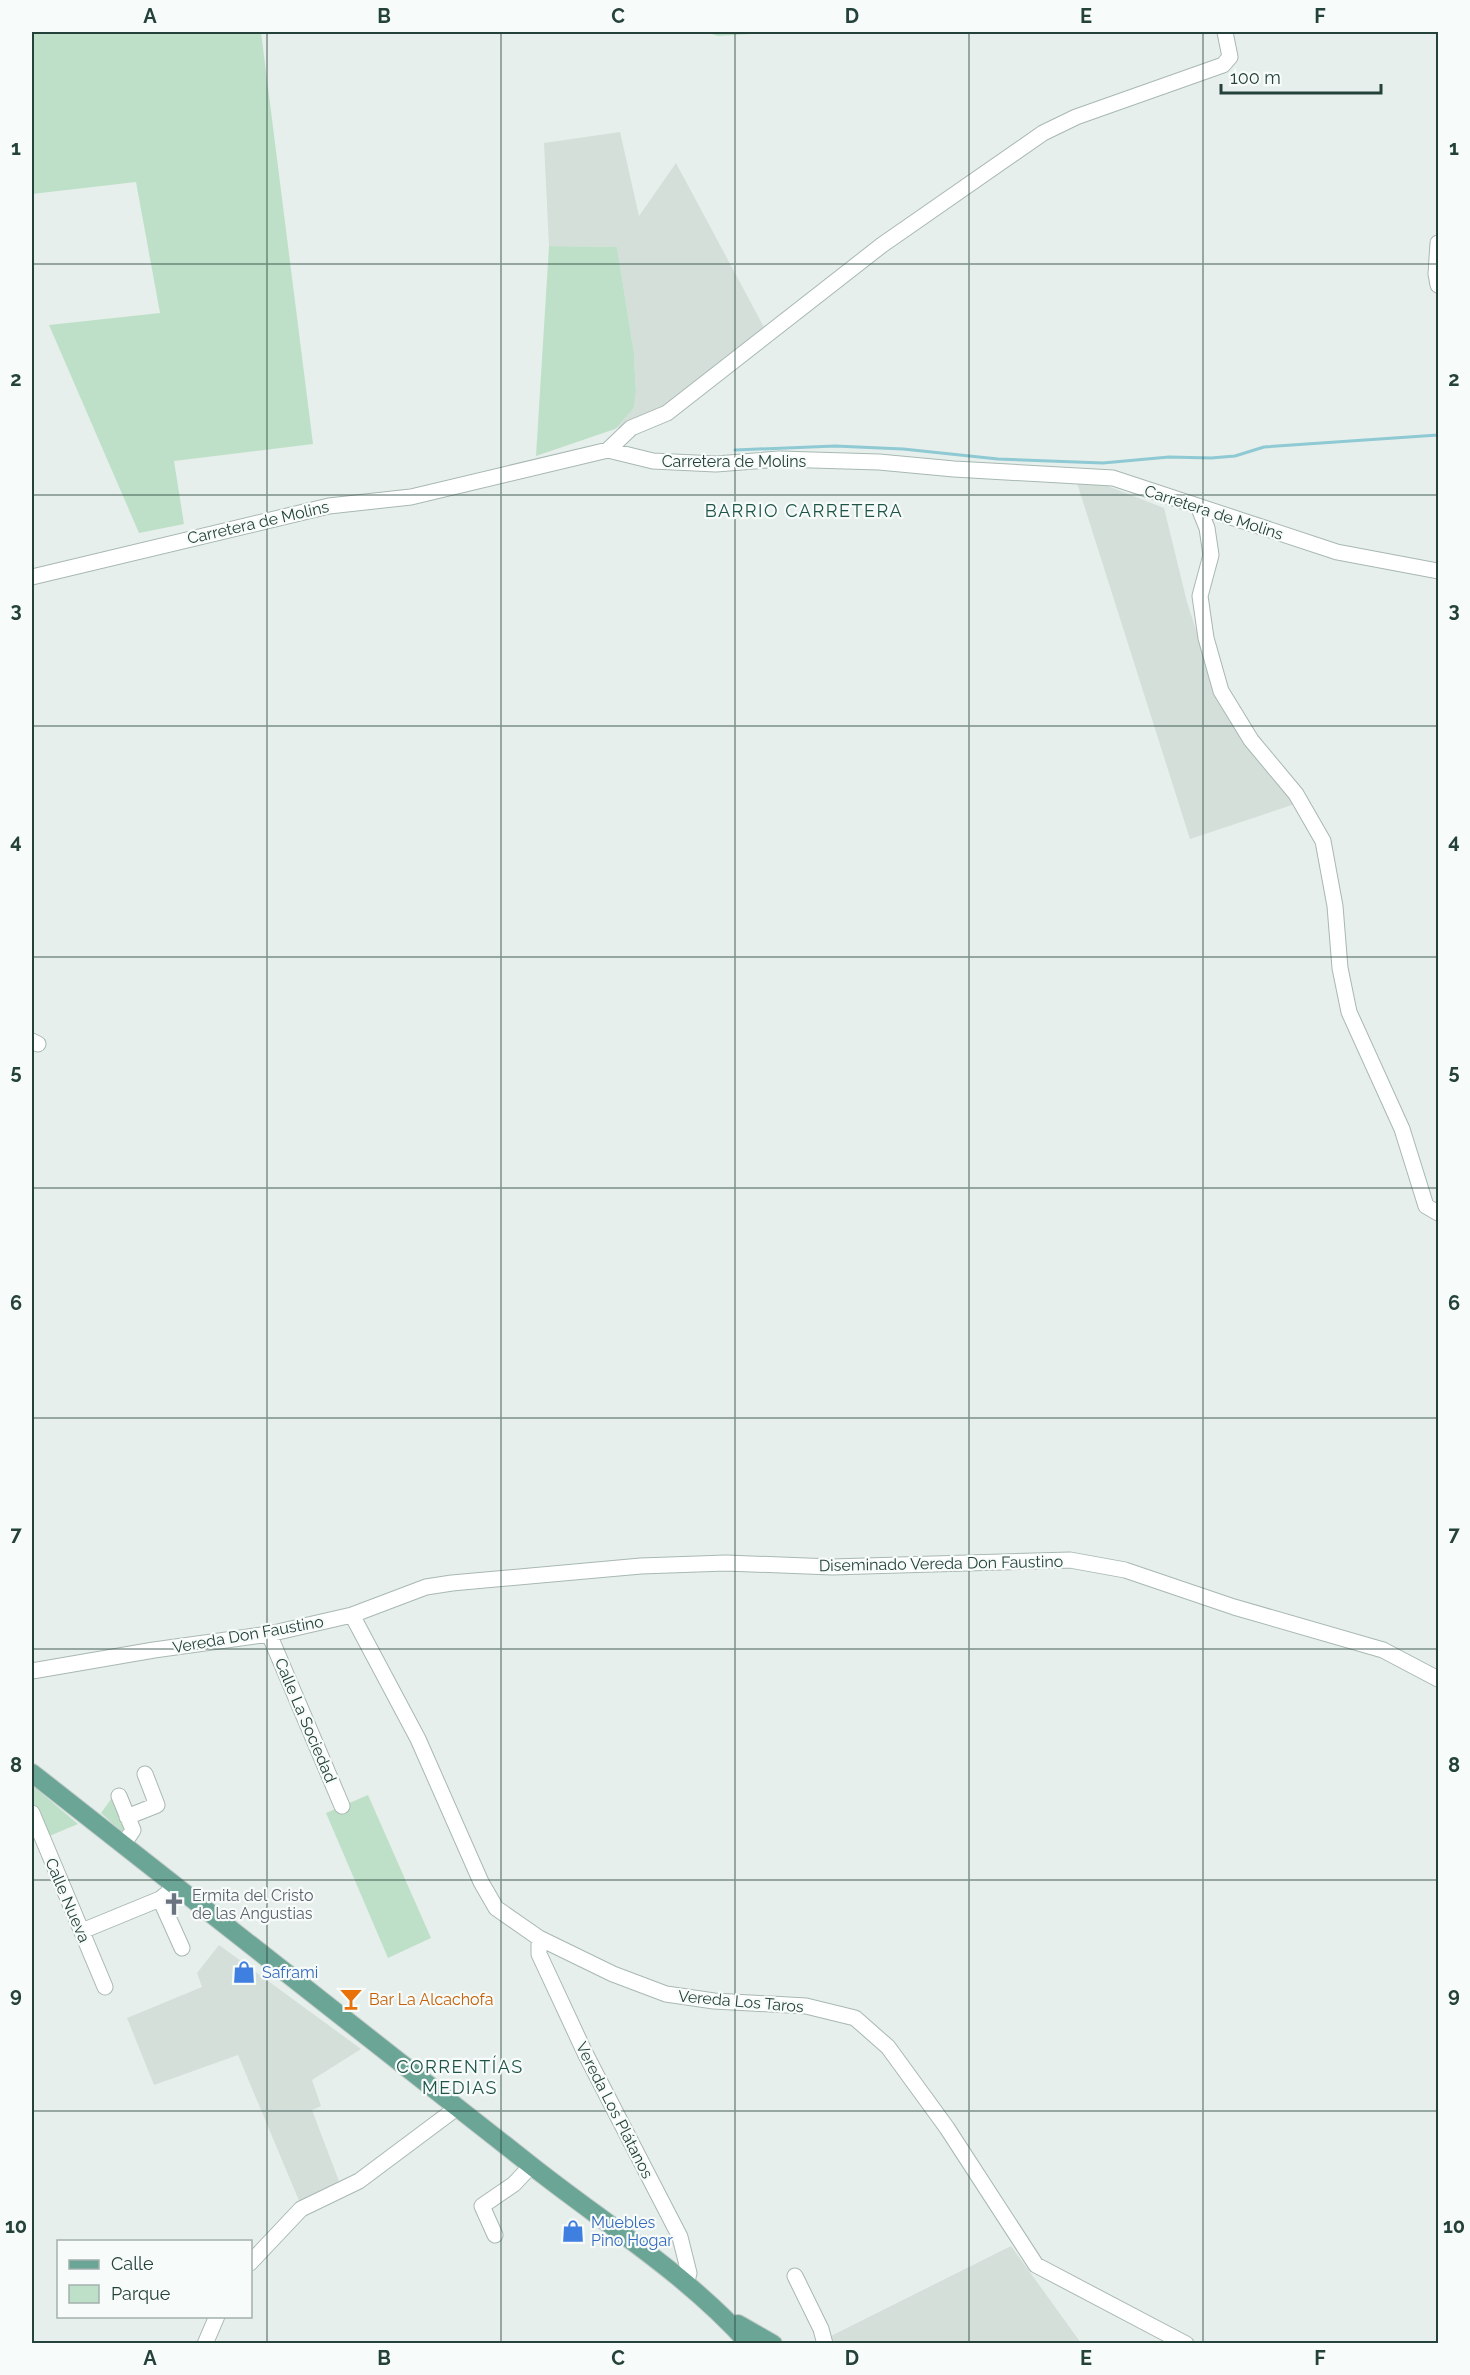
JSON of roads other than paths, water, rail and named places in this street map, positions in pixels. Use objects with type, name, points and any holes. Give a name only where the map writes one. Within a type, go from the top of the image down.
[{"type":"main road","points":[[32,1773],[531,2166],[686,2284],[724,2316],[749,2343]]},
{"type":"main road","points":[[724,2316],[773,2343]]},
{"type":"street","points":[[608,450],[631,428],[667,413],[882,245],[1043,133],[1076,117],[1223,65],[1230,57],[1225,32]]},
{"type":"street","points":[[1438,243],[1436,274],[1438,285]]},
{"type":"street","name":"Carretera de Molins","points":[[32,577],[329,506],[411,498],[608,450],[663,462],[716,464],[779,459],[879,462],[954,469],[1113,478],[1337,552],[1438,571]]},
{"type":"street","points":[[1198,506],[1207,528],[1211,555],[1200,596],[1206,638],[1221,691],[1251,740],[1296,794],[1323,841],[1335,906],[1340,968],[1349,1012],[1402,1129],[1426,1206],[1438,1213]]},
{"type":"street","name":"Diseminado Vereda Don Faustino","points":[[604,1569],[726,1563],[832,1567],[1070,1560],[1115,1567],[1234,1607],[1383,1650],[1438,1679]]},
{"type":"street","name":"Vereda Don Faustino","points":[[32,1671],[154,1650],[269,1634],[352,1615],[434,1586],[604,1569]]},
{"type":"street","name":"Vereda Los Taros","points":[[352,1615],[418,1739],[481,1882],[496,1908],[539,1938],[613,1974],[666,1994],[714,2001],[806,2006],[855,2018],[894,2055],[947,2128],[1036,2265],[1186,2343]]},
{"type":"street","name":"Calle La Sociedad","points":[[269,1634],[342,1806]]},
{"type":"street","points":[[127,1817],[157,1805],[145,1774]]},
{"type":"street","points":[[118,1796],[133,1830],[123,1845]]},
{"type":"street","name":"Calle Nueva","points":[[32,1813],[105,1987]]},
{"type":"street","points":[[82,1931],[160,1899],[176,1886]]},
{"type":"street","points":[[160,1899],[182,1948]]},
{"type":"street","name":"Vereda Los Plátanos","points":[[539,1938],[539,1954],[585,2053],[680,2237],[690,2273],[686,2284]]},
{"type":"street","points":[[252,2261],[301,2210],[358,2181],[458,2107]]},
{"type":"street","points":[[495,2235],[482,2206],[514,2184],[531,2166]]},
{"type":"street","points":[[795,2276],[821,2329],[825,2343]]},
{"type":"street","points":[[205,2343],[216,2318]]},
{"type":"waterway","points":[[735,450],[835,446],[903,449],[998,459],[1103,463],[1169,457],[1235,456],[1264,447],[1438,435]]},
{"type":"place","name":"Ermita del Cristo de las Angustias","points":[[174,1904]]},
{"type":"place","name":"Saframi","points":[[244,1972]]},
{"type":"place","name":"Bar La Alcachofa","points":[[351,1999]]},
{"type":"place","name":"Muebles Pino Hogar","points":[[573,2231]]},
{"type":"district","name":"BARRIO CARRETERA","points":[[804,511]]},
{"type":"district","name":"CORRENTÍAS MEDIAS","points":[[460,2077]]}]
